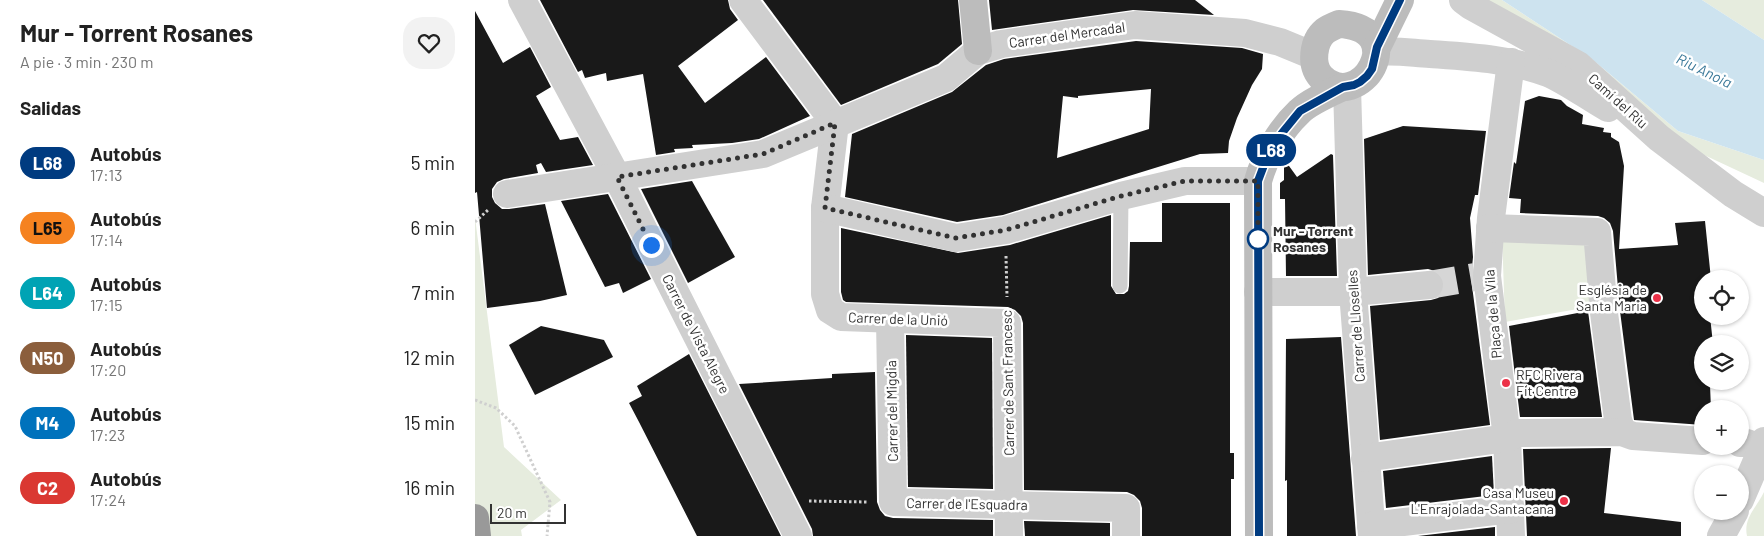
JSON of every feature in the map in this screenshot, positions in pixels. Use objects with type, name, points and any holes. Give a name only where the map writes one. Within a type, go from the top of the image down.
[{"type":"highway","points":[[475,518],[477,536]]},
{"type":"main road","points":[[973,0],[978,51]]},
{"type":"main road","points":[[1358,27],[1373,20],[1400,0]]},
{"type":"main road","points":[[1300,111],[1345,87],[1360,82],[1367,76],[1372,69],[1377,49],[1400,0]]},
{"type":"main road","points":[[1259,536],[1258,181],[1269,152],[1300,111],[1315,61],[1317,43],[1325,31],[1339,24],[1358,27],[1373,38],[1377,49]]},
{"type":"main road","points":[[1315,61],[1321,76],[1334,85],[1345,87]]},
{"type":"street","name":"Carrer de Vista Alegre","points":[[523,0],[617,177],[798,536]]},
{"type":"street","points":[[743,0],[835,123]]},
{"type":"street","name":"Camí del Riu","points":[[1463,0],[1578,65],[1659,138],[1733,194],[1764,213]]},
{"type":"street","name":"Carrer del Mercadal","points":[[507,194],[763,154],[946,78],[978,51],[1001,44],[1135,25],[1245,32],[1280,42],[1315,61]]},
{"type":"street","points":[[1377,49],[1480,57],[1511,62],[1550,74],[1659,138]]},
{"type":"street","name":"Plaça de la Vila","points":[[1511,62],[1490,228],[1481,277],[1507,438],[1511,523]]},
{"type":"street","name":"Carrer de Lloselles","points":[[1345,87],[1353,292],[1371,531]]},
{"type":"street","name":"Carrer de la Unió","points":[[835,123],[825,208],[825,294],[830,310],[841,317],[1007,323]]},
{"type":"street","points":[[825,208],[956,238],[1006,230],[1121,196],[1185,181],[1258,181]]},
{"type":"street","points":[[1490,228],[1597,232],[1604,314],[1618,420],[1622,432]]},
{"type":"street","points":[[1258,292],[1353,292],[1429,285]]},
{"type":"street","name":"Carrer del Migdia","points":[[890,319],[893,502]]},
{"type":"street","name":"Carrer de Sant Francesc","points":[[1007,323],[1009,536]]},
{"type":"street","points":[[1365,458],[1507,438],[1518,433],[1622,432],[1633,436],[1694,440]]},
{"type":"street","points":[[1731,522],[1758,446]]},
{"type":"street","name":"Carrer de l'Esquadra","points":[[893,502],[1126,508],[1126,536]]},
{"type":"street","points":[[1371,531],[1511,523]]},
{"type":"lane","points":[[1120,286],[1121,196]]},
{"type":"path","name":"Carrer de Sant Francesc","points":[[1006,230],[1007,323]]},
{"type":"path","points":[[475,400],[496,408],[515,426],[550,502],[547,536]]},
{"type":"path","name":"Carrer de l'Esquadra","points":[[780,501],[893,502]]},
{"type":"shaded area","points":[[1487,0],[1502,0],[1593,60],[1678,131],[1764,160],[1764,183],[1702,154]]},
{"type":"shaded area","points":[[1702,0],[1764,0],[1764,40]]},
{"type":"shaded area","points":[[475,217],[504,447],[561,500],[521,530],[522,536],[475,536]]},
{"type":"shaded area","points":[[1502,233],[1584,235],[1592,302],[1589,307],[1505,322]]},
{"type":"shaded area","points":[[1764,492],[1764,536],[1747,536],[1747,524],[1751,513]]},
{"type":"water","name":"Riu Anoia","points":[[1502,0],[1702,0],[1764,40],[1764,160],[1678,131],[1593,60]]},
{"type":"building","points":[[540,0],[728,0],[730,9],[738,20],[678,66],[705,103],[766,57],[810,116],[759,139],[732,143],[692,145],[693,148],[674,149],[675,152],[656,155],[643,74],[607,81],[606,73],[585,78],[582,70],[578,72]]},
{"type":"building","points":[[763,0],[958,0],[962,44],[938,64],[841,105]]},
{"type":"building","points":[[989,0],[1195,0],[1214,15],[1133,10],[992,30]]},
{"type":"building","points":[[475,11],[503,63],[530,47],[551,87],[536,96],[560,140],[578,137],[593,165],[546,172],[541,163],[536,165],[538,173],[504,179],[497,182],[492,189],[492,197],[495,203],[502,209],[545,204],[567,295],[540,301],[487,308],[477,192],[475,193]]},
{"type":"building","points":[[1136,41],[1242,48],[1263,54],[1262,69],[1252,85],[1237,118],[1229,141],[1228,153],[1200,154],[1003,215],[957,222],[845,197],[852,134],[952,92],[986,65],[1004,59]],"holes":[[[1151,89],[1149,129],[1057,158],[1063,96],[1078,98],[1078,96]]]},
{"type":"building","points":[[1539,96],[1561,100],[1567,106],[1583,115],[1582,124],[1604,128],[1603,132],[1611,133],[1611,137],[1619,142],[1624,166],[1619,249],[1678,245],[1675,223],[1705,221],[1710,270],[1694,270],[1694,325],[1711,325],[1712,335],[1694,335],[1694,390],[1710,390],[1711,400],[1694,400],[1694,424],[1634,420],[1620,311],[1613,231],[1610,223],[1598,216],[1520,213],[1521,199],[1509,198],[1525,101]]},
{"type":"building","points":[[1403,126],[1486,131],[1478,195],[1475,195],[1470,218],[1473,257],[1471,278],[1490,425],[1380,440],[1370,306],[1438,298],[1443,292],[1445,284],[1441,276],[1435,271],[1428,269],[1368,275],[1364,139]]},
{"type":"building","points":[[1331,154],[1333,155],[1337,276],[1286,276],[1285,199],[1280,199],[1280,183],[1284,180],[1284,159],[1297,177]]},
{"type":"building","points":[[692,181],[735,257],[688,283],[641,189]]},
{"type":"building","points":[[608,194],[651,279],[623,293],[619,283],[605,287],[561,201]]},
{"type":"building","points":[[1162,203],[1230,203],[1230,453],[1234,453],[1234,479],[1231,479],[1231,536],[1142,536],[1142,508],[1140,501],[1134,495],[1127,492],[1024,490],[1023,323],[1021,316],[1015,310],[1008,307],[846,302],[843,300],[841,292],[841,228],[958,253],[1010,245],[1111,215],[1111,286],[1116,294],[1124,294],[1128,291],[1129,286],[1130,242],[1162,242]]},
{"type":"building","points":[[1588,311],[1602,417],[1520,417],[1509,326]]},
{"type":"building","points":[[541,326],[604,340],[613,357],[535,395],[509,345]]},
{"type":"building","points":[[906,335],[992,338],[993,489],[908,487]]},
{"type":"building","points":[[1341,337],[1356,536],[1287,536],[1287,480],[1285,481],[1286,339]]},
{"type":"building","points":[[689,354],[781,536],[697,536],[629,403],[642,396],[637,386]]},
{"type":"building","points":[[875,372],[877,502],[880,510],[885,516],[893,518],[993,520],[993,536],[813,536],[812,529],[739,384],[832,378],[832,374]]},
{"type":"building","points":[[1611,448],[1604,513],[1681,522],[1681,536],[1527,536],[1523,449]]},
{"type":"building","points":[[1492,456],[1494,495],[1386,508],[1383,471]]},
{"type":"building","points":[[1024,521],[1110,523],[1110,536],[1025,536]]},
{"type":"building","points":[[1495,527],[1495,536],[1418,536]]},
{"type":"tunnel","points":[[1429,285],[1475,277]]},
{"type":"bus line","name":"L68","points":[[1259,536],[1257,221],[1258,181],[1261,168],[1282,133],[1300,111],[1343,87],[1360,82],[1367,76],[1372,69],[1377,47],[1400,0]]},
{"type":"place","name":"Mur - Torrent Rosanes","points":[[1258,239]]},
{"type":"place","name":"Església de Santa Maria","points":[[1657,298]]},
{"type":"place","name":"RFC Rivera Fit Centre","points":[[1506,383]]},
{"type":"place","name":"Casa Museu L'Enrajolada-Santacana","points":[[1564,501]]},
{"type":"route","points":[[651,245],[617,177],[763,154],[835,123],[825,208],[956,238],[1006,230],[1121,196],[1185,181],[1258,181],[1257,221],[1258,241],[1258,239]]}]
